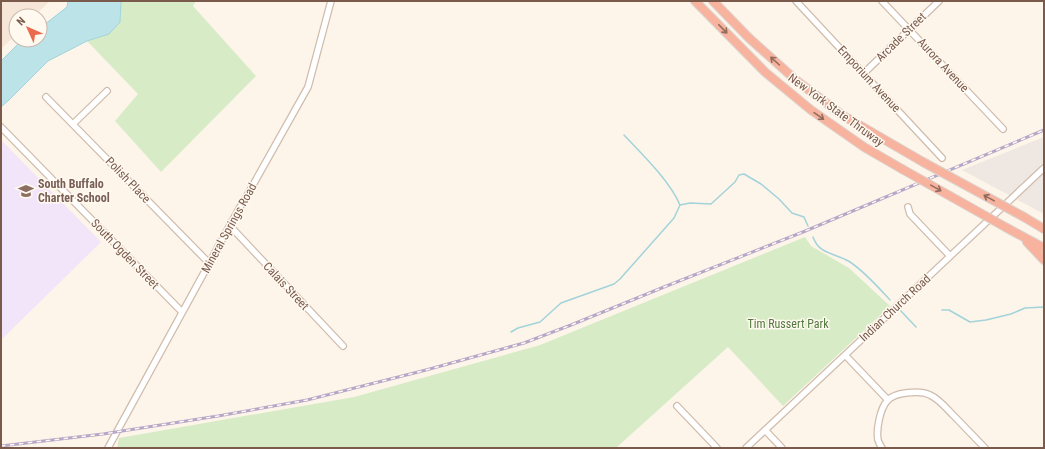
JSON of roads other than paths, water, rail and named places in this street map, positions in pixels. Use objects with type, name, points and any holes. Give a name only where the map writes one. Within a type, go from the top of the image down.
[{"type":"highway","name":"New York State Thruway","points":[[696,1],[765,72],[811,110],[864,147],[1044,248]]},
{"type":"highway","name":"New York State Thruway","points":[[713,1],[749,38],[797,81],[842,115],[923,162],[1044,228]]},
{"type":"highway","points":[[1020,235],[1044,260]]},
{"type":"street","name":"Mineral Springs Road","points":[[108,448],[209,263],[308,87],[331,1]]},
{"type":"street","name":"Emporium Avenue","points":[[796,1],[942,158]]},
{"type":"street","name":"Aurora Avenue","points":[[882,1],[1003,129]]},
{"type":"street","name":"Arcade Street","points":[[864,73],[939,1]]},
{"type":"street","points":[[73,124],[107,91]]},
{"type":"street","name":"Polish Place","points":[[46,97],[209,263]]},
{"type":"street","name":"South Ogden Street","points":[[1,127],[182,312]]},
{"type":"street","name":"Indian Church Road","points":[[746,448],[1044,168]]},
{"type":"street","points":[[908,207],[910,214],[950,256]]},
{"type":"street","name":"Calais Street","points":[[230,226],[343,346]]},
{"type":"street","points":[[844,355],[888,400]]},
{"type":"street","points":[[882,448],[878,441],[878,428],[883,409],[888,400],[910,392],[931,395],[942,403],[985,448]]},
{"type":"street","points":[[677,406],[717,448]]},
{"type":"street","points":[[765,430],[782,448]]},
{"type":"water","points":[[68,1],[121,1],[120,22],[109,34],[87,41],[48,61],[1,107],[1,61],[14,48],[48,48],[48,22],[67,7]]},
{"type":"waterway","points":[[511,332],[518,328],[540,322],[561,303],[614,284],[674,218],[680,205],[670,187],[663,177],[624,135]]},
{"type":"waterway","points":[[680,205],[690,203],[711,204],[735,182],[739,175],[744,174],[761,184],[779,199],[792,213],[804,217],[808,226]]},
{"type":"waterway","points":[[813,237],[819,247],[828,253],[845,259],[861,270],[890,300]]},
{"type":"waterway","points":[[942,310],[949,310],[970,322],[1011,314],[1025,308],[1044,307]]},
{"type":"waterway","points":[[900,310],[916,327]]},
{"type":"railway","points":[[1,446],[103,434],[307,400],[426,370],[524,343],[803,232],[1044,130]]},
{"type":"place","name":"South Buffalo Charter School","points":[[26,191]]},
{"type":"park label","name":"Tim Russert Park","points":[[788,324]]}]
